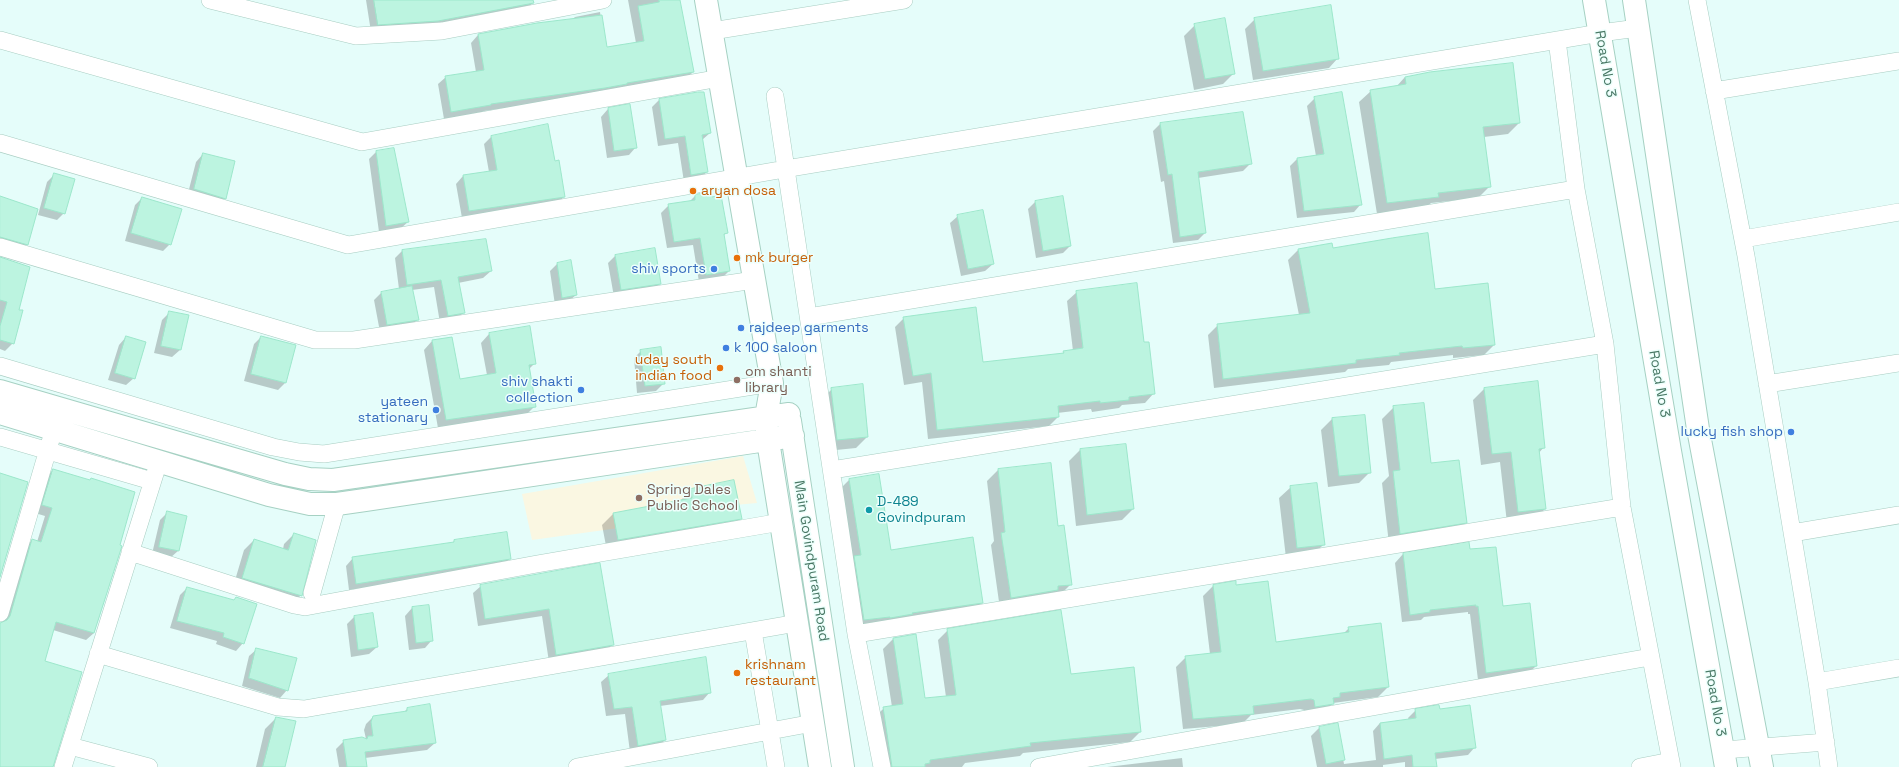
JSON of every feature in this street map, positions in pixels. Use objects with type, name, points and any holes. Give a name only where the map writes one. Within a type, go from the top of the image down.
[{"type":"street","points":[[210,0],[356,36],[442,32],[603,0]]},
{"type":"street","name":"Main Govindpuram Road","points":[[706,0],[772,383],[789,414],[843,767]]},
{"type":"street","points":[[712,30],[904,0]]},
{"type":"street","name":"Road No 3","points":[[1594,0],[1670,451],[1725,759]]},
{"type":"street","points":[[1634,0],[1698,429],[1760,757]]},
{"type":"street","points":[[1697,0],[1743,239],[1817,682],[1829,767]]},
{"type":"street","points":[[0,143],[348,245],[785,169],[1600,33],[1638,28]]},
{"type":"street","points":[[0,40],[362,142],[720,78]]},
{"type":"street","points":[[1558,40],[1576,189],[1605,344],[1622,507],[1672,764],[1640,767]]},
{"type":"street","points":[[1714,91],[1899,61]]},
{"type":"street","points":[[775,96],[856,634],[882,767]]},
{"type":"street","points":[[809,317],[1576,189]]},
{"type":"street","points":[[1743,239],[1899,212]]},
{"type":"street","points":[[0,247],[316,340],[330,341],[354,340],[754,280]]},
{"type":"street","points":[[832,470],[1605,344]]},
{"type":"street","points":[[1767,384],[1899,363]]},
{"type":"street","points":[[0,366],[273,447],[299,452],[324,454],[772,383]]},
{"type":"street","name":"Main Govindpuram Road","points":[[772,383],[766,417],[768,441],[820,767]]},
{"type":"street","points":[[0,391],[285,474],[309,479],[333,480],[789,414]]},
{"type":"street","points":[[0,413],[269,495],[310,504],[337,504],[768,441],[792,436]]},
{"type":"street","points":[[0,613],[54,430]]},
{"type":"street","points":[[0,437],[152,481]]},
{"type":"street","points":[[63,767],[159,461]]},
{"type":"street","points":[[312,593],[337,504]]},
{"type":"street","points":[[856,634],[1622,507]]},
{"type":"street","points":[[1792,533],[1899,515]]},
{"type":"street","points":[[130,552],[294,605],[305,607],[537,564],[781,522]]},
{"type":"street","points":[[98,654],[278,707],[304,710],[797,623]]},
{"type":"street","points":[[753,630],[776,767]]},
{"type":"street","points":[[1039,767],[1650,657]]},
{"type":"street","points":[[1817,682],[1899,668]]},
{"type":"street","points":[[577,767],[813,723]]},
{"type":"street","points":[[1725,759],[1760,757],[1826,742]]},
{"type":"street","points":[[70,746],[149,767]]},
{"type":"shaded area","name":"Spring Dales Public School","points":[[743,456],[757,503],[724,506],[677,520],[532,540],[522,494]]},
{"type":"building","points":[[374,0],[533,0],[534,3],[438,21],[378,25]]},
{"type":"building","points":[[659,0],[680,0],[694,72],[605,88],[491,104],[451,112],[445,76],[484,70],[478,34],[537,23],[602,15],[607,47],[644,41],[638,6],[659,2]]},
{"type":"building","points":[[1331,5],[1339,59],[1263,71],[1254,18]]},
{"type":"building","points":[[1225,18],[1235,74],[1205,79],[1194,24]]},
{"type":"building","points":[[1513,63],[1520,123],[1483,127],[1491,187],[1438,193],[1439,197],[1387,203],[1370,90],[1406,84],[1405,77],[1430,72]]},
{"type":"building","points":[[704,92],[711,133],[702,135],[708,172],[691,175],[685,136],[665,139],[659,99]]},
{"type":"building","points":[[1342,92],[1362,205],[1304,211],[1297,158],[1324,154],[1314,97]]},
{"type":"building","points":[[630,104],[637,148],[614,151],[608,108]]},
{"type":"building","points":[[1243,112],[1252,164],[1198,172],[1206,233],[1180,237],[1172,174],[1168,175],[1160,123]]},
{"type":"building","points":[[548,124],[555,161],[559,160],[565,197],[469,211],[463,175],[497,170],[491,136]]},
{"type":"building","points":[[394,148],[409,222],[386,226],[376,151]]},
{"type":"building","points":[[203,153],[235,161],[226,199],[194,189]]},
{"type":"building","points":[[54,173],[75,179],[65,214],[44,208]]},
{"type":"building","points":[[711,192],[712,197],[721,195],[728,233],[724,234],[730,271],[706,275],[700,238],[674,242],[668,204],[695,200],[695,195]]},
{"type":"building","points":[[0,196],[38,209],[28,245],[0,237]]},
{"type":"building","points":[[1063,196],[1071,246],[1043,251],[1035,201]]},
{"type":"building","points":[[142,197],[182,209],[171,245],[131,233]]},
{"type":"building","points":[[983,210],[994,264],[968,269],[957,215]]},
{"type":"building","points":[[1428,233],[1435,289],[1488,283],[1495,345],[1463,348],[1462,346],[1399,353],[1400,355],[1356,360],[1356,363],[1223,379],[1217,324],[1310,313],[1298,249],[1332,243],[1333,248]]},
{"type":"building","points":[[486,239],[492,271],[458,277],[465,313],[448,316],[441,280],[407,285],[402,250]]},
{"type":"building","points":[[655,248],[661,284],[621,290],[615,255]]},
{"type":"building","points":[[0,257],[30,267],[19,310],[23,310],[14,344],[0,340],[0,326],[7,302],[0,300]]},
{"type":"building","points":[[571,260],[577,295],[562,298],[557,263]]},
{"type":"building","points":[[1137,283],[1144,342],[1149,342],[1155,394],[1129,397],[1129,400],[1100,403],[1100,401],[1058,406],[1059,417],[937,430],[931,373],[913,376],[903,317],[976,307],[983,362],[1064,353],[1063,351],[1083,348],[1076,291]]},
{"type":"building","points":[[412,286],[419,320],[387,325],[381,292]]},
{"type":"building","points":[[169,311],[189,315],[181,350],[161,346]]},
{"type":"building","points":[[530,326],[536,364],[529,365],[536,407],[446,420],[432,340],[452,337],[460,379],[496,373],[489,333]]},
{"type":"building","points":[[126,336],[146,342],[135,379],[115,373]]},
{"type":"building","points":[[261,336],[296,345],[286,383],[251,374]]},
{"type":"building","points":[[661,347],[665,384],[645,386],[640,350]]},
{"type":"building","points":[[1538,381],[1545,448],[1539,449],[1546,509],[1518,512],[1511,452],[1492,454],[1484,388]]},
{"type":"building","points":[[863,384],[868,437],[837,440],[831,388]]},
{"type":"building","points":[[1424,403],[1431,463],[1459,460],[1467,523],[1400,534],[1393,471],[1400,470],[1393,406]]},
{"type":"building","points":[[1365,415],[1371,473],[1339,476],[1332,418]]},
{"type":"building","points":[[1126,444],[1134,509],[1087,515],[1080,449]]},
{"type":"building","points":[[1051,463],[1058,526],[1064,525],[1072,585],[1058,586],[1058,590],[1011,598],[1001,533],[1005,532],[998,469]]},
{"type":"building","points":[[53,469],[90,480],[91,478],[135,492],[120,545],[122,546],[94,633],[56,622],[45,661],[82,672],[53,767],[0,767],[0,623],[7,620],[10,616],[32,539],[41,542],[52,508],[42,505]]},
{"type":"building","points":[[0,473],[28,482],[0,577]]},
{"type":"building","points":[[879,474],[891,550],[973,537],[983,603],[912,613],[913,614],[890,618],[864,620],[854,556],[861,555],[849,479]]},
{"type":"building","points":[[734,480],[742,519],[618,540],[613,513],[692,498],[691,489]]},
{"type":"building","points":[[1317,483],[1325,545],[1297,548],[1290,486]]},
{"type":"building","points":[[167,511],[187,516],[179,551],[159,547]]},
{"type":"building","points":[[507,532],[511,559],[356,584],[352,557],[454,542],[454,540]]},
{"type":"building","points":[[294,533],[316,540],[302,596],[242,578],[254,539],[288,550]]},
{"type":"building","points":[[1469,542],[1470,549],[1496,547],[1503,606],[1530,603],[1537,666],[1486,673],[1478,606],[1476,607],[1476,605],[1430,610],[1430,612],[1410,615],[1403,553]]},
{"type":"building","points":[[600,563],[614,645],[556,655],[549,609],[485,619],[480,585]]},
{"type":"building","points":[[1236,581],[1236,585],[1268,581],[1276,642],[1349,632],[1348,627],[1381,623],[1389,687],[1340,693],[1340,697],[1333,698],[1334,704],[1315,707],[1314,700],[1311,699],[1253,706],[1254,714],[1193,719],[1185,656],[1221,652],[1213,585]]},
{"type":"building","points":[[187,587],[234,600],[236,597],[257,604],[244,644],[223,637],[224,633],[177,621]]},
{"type":"building","points":[[429,605],[433,641],[416,643],[412,607]]},
{"type":"building","points":[[1061,610],[1071,674],[1134,667],[1141,732],[1030,743],[1031,746],[930,760],[930,763],[925,764],[925,767],[892,767],[883,707],[903,704],[893,638],[916,634],[925,698],[956,695],[947,629]]},
{"type":"building","points":[[373,613],[378,647],[358,650],[354,616]]},
{"type":"building","points":[[256,648],[297,658],[288,691],[249,678]]},
{"type":"building","points":[[706,657],[711,693],[660,701],[666,740],[638,746],[632,707],[614,709],[608,674]]},
{"type":"building","points":[[430,704],[436,743],[365,752],[367,767],[347,767],[343,740],[362,737],[367,739],[368,736],[373,736],[371,722],[373,716],[407,711],[407,708]]},
{"type":"building","points":[[1439,705],[1440,709],[1470,705],[1476,748],[1435,753],[1437,767],[1413,767],[1412,755],[1384,759],[1380,723],[1416,718],[1415,709]]},
{"type":"building","points":[[276,717],[296,721],[285,767],[263,767]]},
{"type":"building","points":[[1338,723],[1345,760],[1326,764],[1319,727]]},
{"type":"place","name":"aryan dosa","points":[[693,191]]},
{"type":"place","name":"mk burger","points":[[737,258]]},
{"type":"place","name":"shiv sports","points":[[714,269]]},
{"type":"place","name":"rajdeep garments","points":[[741,328]]},
{"type":"place","name":"k 100 saloon","points":[[726,348]]},
{"type":"place","name":"uday south indian food","points":[[720,368]]},
{"type":"place","name":"om shanti library","points":[[737,380]]},
{"type":"place","name":"shiv shakti collection","points":[[581,390]]},
{"type":"place","name":"yateen stationary","points":[[436,410]]},
{"type":"place","name":"lucky fish shop","points":[[1791,432]]},
{"type":"place","name":"Spring Dales Public School","points":[[639,498]]},
{"type":"place","name":"D-489 Govindpuram","points":[[869,510]]},
{"type":"place","name":"krishnam restaurant","points":[[737,673]]}]
